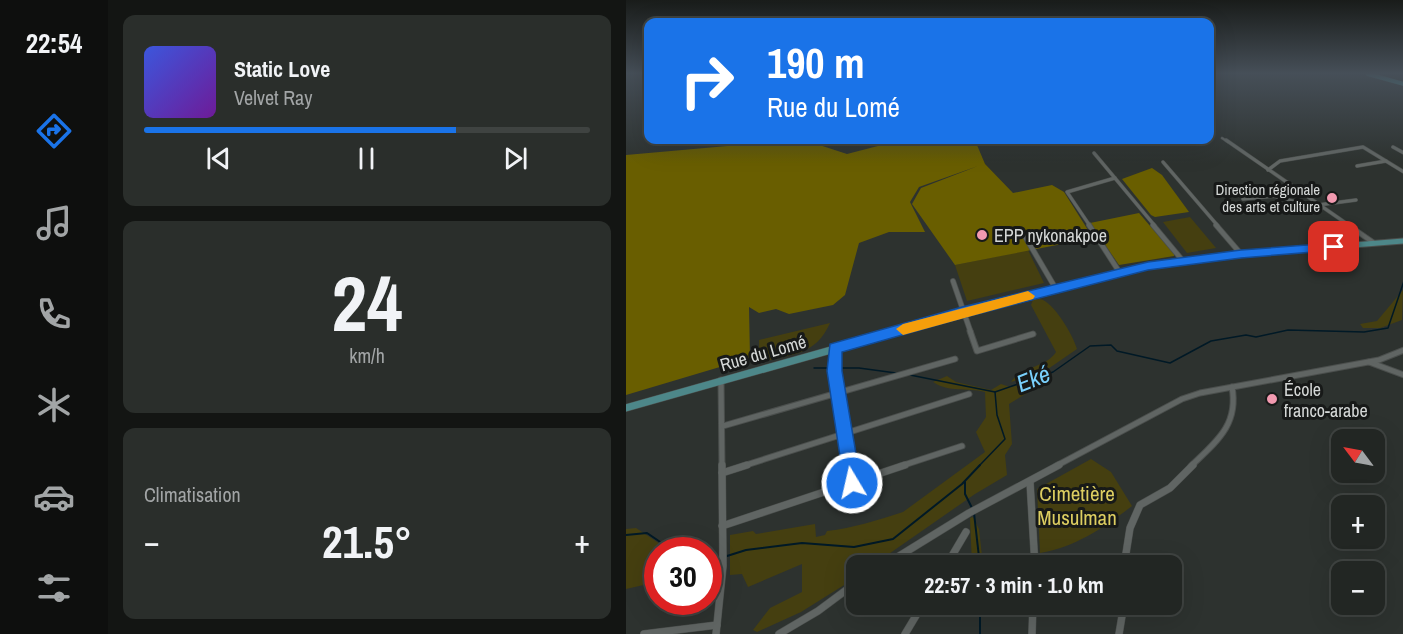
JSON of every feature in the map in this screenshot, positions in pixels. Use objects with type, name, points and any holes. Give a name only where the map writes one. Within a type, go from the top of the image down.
[{"type":"main road","name":"Rue du Lomé","points":[[626,408],[962,313],[1120,273],[1183,261],[1241,254],[1403,241]]},
{"type":"street","points":[[1222,138],[1374,243]]},
{"type":"street","points":[[1268,170],[1280,161],[1362,147],[1403,172]]},
{"type":"street","points":[[1393,147],[1403,153]]},
{"type":"street","points":[[1094,153],[1183,261]]},
{"type":"street","points":[[1357,166],[1386,161]]},
{"type":"street","points":[[1163,162],[1241,254]]},
{"type":"street","points":[[1114,178],[1067,192],[1120,273]]},
{"type":"street","points":[[1243,199],[1274,196],[1324,209]]},
{"type":"street","points":[[1318,205],[1356,200]]},
{"type":"street","points":[[1026,238],[1056,289]]},
{"type":"street","points":[[953,281],[962,313],[977,351],[1033,334]]},
{"type":"street","points":[[835,348],[838,393],[852,483]]},
{"type":"street","points":[[901,555],[969,513],[1165,407],[1200,393],[1369,362],[1403,350]]},
{"type":"street","points":[[723,426],[955,359]]},
{"type":"street","points":[[1369,362],[1403,375]]},
{"type":"street","points":[[716,634],[723,566],[721,380]]},
{"type":"street","points":[[1126,555],[1130,528],[1140,505],[1170,488],[1221,436],[1233,410],[1235,392],[1232,387]]},
{"type":"street","points":[[722,473],[969,394]]},
{"type":"street","points":[[722,526],[962,446]]},
{"type":"street","points":[[1030,482],[1034,555]]},
{"type":"street","points":[[952,555],[966,532]]},
{"type":"street","points":[[779,634],[818,611],[846,590]]},
{"type":"street","points":[[905,634],[916,615]]},
{"type":"street","points":[[1032,634],[1033,615]]},
{"type":"street","points":[[1119,634],[1122,615]]},
{"type":"street","points":[[644,634],[717,625]]},
{"type":"green space","points":[[1190,217],[1216,248],[1187,253],[1163,222]]},
{"type":"green space","points":[[1028,250],[1044,283],[967,301],[955,265]]},
{"type":"green space","points":[[1403,290],[1402,320],[1380,328],[1363,328],[1360,324],[1377,321]]},
{"type":"green space","points":[[1040,299],[1056,312],[1077,349],[1045,371],[1011,382],[1021,373],[1052,357],[1056,352],[1031,305],[1033,300]]},
{"type":"green space","points":[[830,323],[818,341],[802,352],[762,362],[759,360],[759,340]]},
{"type":"green space","points":[[947,376],[956,382],[991,390],[1001,384],[1010,387],[1026,384],[1027,393],[1009,404],[1012,444],[1005,455],[1007,475],[975,494],[887,555],[846,555],[846,584],[801,612],[757,632],[753,630],[770,608],[802,592],[802,564],[748,587],[742,574],[730,575],[730,535],[753,531],[756,534],[815,524],[816,537],[825,535],[827,531],[856,526],[903,512],[985,452],[976,432],[986,417],[985,392],[945,388],[933,382]]},
{"type":"green space","name":"Cimetière Musulman","points":[[1091,459],[1111,472],[1132,506],[1089,535],[1065,546],[1040,553],[1037,489]]},
{"type":"green space","points":[[973,517],[979,529],[982,555],[972,555],[970,518]]},
{"type":"green space","points":[[636,528],[650,537],[644,537],[644,585],[626,589],[626,529]]},
{"type":"shaded area","points":[[751,144],[816,144],[847,154],[886,144],[977,145],[985,164],[1013,193],[1052,185],[1064,192],[1093,238],[955,265],[912,204],[921,188],[978,166],[919,187],[910,202],[925,232],[889,232],[859,243],[845,295],[833,305],[789,314],[776,309],[759,313],[749,307],[750,358],[626,395],[626,155]]},
{"type":"shaded area","points":[[1152,168],[1162,175],[1189,212],[1155,217],[1122,179]]},
{"type":"shaded area","points":[[1139,213],[1174,256],[1119,265],[1090,223]]},
{"type":"waterway","name":"Eké","points":[[995,392],[1053,372],[1090,346],[1111,345],[1117,351],[1170,363],[1211,341],[1246,335],[1256,337],[1288,330],[1364,332],[1388,328],[1404,281]]},
{"type":"waterway","points":[[814,368],[859,368],[896,373]]},
{"type":"waterway","points":[[910,375],[995,392]]},
{"type":"waterway","name":"Eké","points":[[979,466],[1005,439],[997,415],[995,392]]},
{"type":"waterway","name":"Eké","points":[[727,556],[746,550],[802,543],[854,547],[893,539],[962,484],[980,465]]},
{"type":"waterway","points":[[965,482],[965,494],[972,508]]},
{"type":"waterway","points":[[974,513],[979,555]]},
{"type":"waterway","name":"Eké","points":[[626,535],[647,533],[653,537]]},
{"type":"waterway","points":[[980,615],[980,634]]},
{"type":"slow traffic","points":[[903,329],[1028,296]]},
{"type":"place","name":"Direction régionale des arts et culture","points":[[1332,198]]},
{"type":"place","name":"EPP nykonakpoe","points":[[982,235]]},
{"type":"place","name":"École franco-arabe","points":[[1272,399]]},
{"type":"route","points":[[852,483],[835,371],[835,348],[1091,279],[1148,266],[1241,254],[1334,247]]}]
